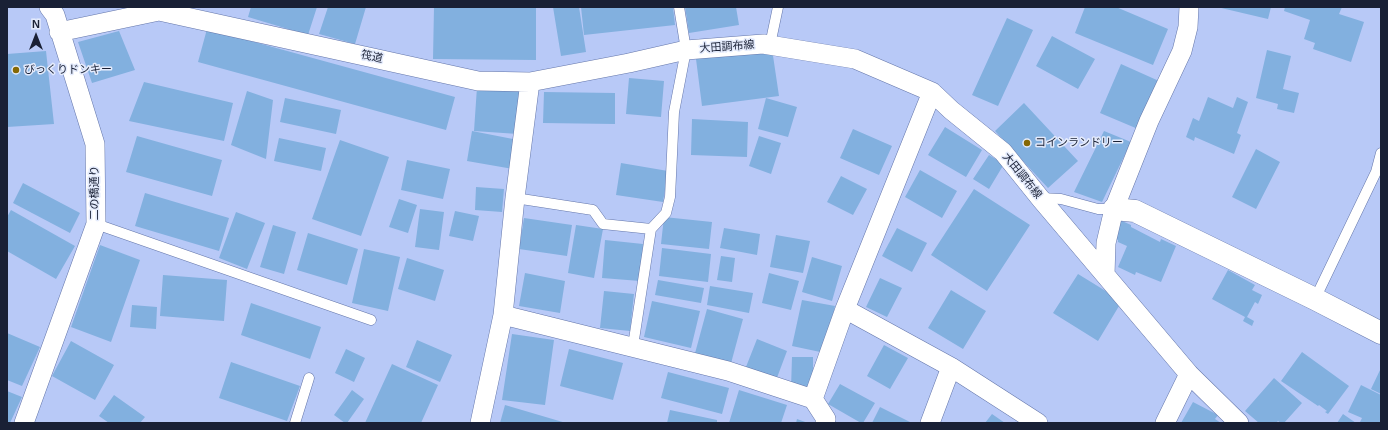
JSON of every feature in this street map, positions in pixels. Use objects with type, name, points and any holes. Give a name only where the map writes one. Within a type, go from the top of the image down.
[{"type":"street","name":"二の橋通り","points":[[24,423],[96,224],[95,144],[59,32],[55,15],[49,7]]},
{"type":"street","points":[[1105,275],[1106,243],[1114,209],[1149,121],[1182,51],[1188,27],[1189,7]]},
{"type":"street","name":"筏道","points":[[59,32],[159,11],[478,81],[530,82],[629,63],[686,50]]},
{"type":"street","name":"大田調布線","points":[[686,50],[763,44],[855,59],[932,92],[951,110],[1003,152],[1189,374],[1239,423]]},
{"type":"street","points":[[480,423],[503,315],[515,198],[530,82]]},
{"type":"street","points":[[813,399],[845,309],[932,92]]},
{"type":"street","points":[[1114,209],[1135,211],[1381,333]]},
{"type":"street","points":[[845,309],[952,367],[1038,423]]},
{"type":"street","points":[[503,315],[633,346],[728,371],[813,399],[826,418],[825,423]]},
{"type":"street","points":[[930,423],[952,367]]},
{"type":"street","points":[[1165,423],[1189,374]]},
{"type":"lane","points":[[633,346],[651,229],[666,213],[670,197],[674,112],[686,50],[679,7]]},
{"type":"lane","points":[[770,45],[778,7]]},
{"type":"lane","points":[[1314,299],[1376,172],[1381,153]]},
{"type":"lane","points":[[515,198],[592,210],[603,224],[651,229]]},
{"type":"lane","points":[[1040,198],[1061,199],[1098,209],[1114,209]]},
{"type":"lane","points":[[96,224],[371,320]]},
{"type":"lane","points":[[295,423],[309,378]]},
{"type":"building","points":[[251,7],[317,7],[308,35],[248,17]]},
{"type":"building","points":[[328,7],[366,7],[355,44],[319,34]]},
{"type":"building","points":[[434,7],[536,7],[536,60],[433,59]]},
{"type":"building","points":[[553,7],[579,7],[586,52],[561,56]]},
{"type":"building","points":[[581,7],[673,7],[675,25],[584,35]]},
{"type":"building","points":[[685,7],[736,7],[739,25],[689,33]]},
{"type":"building","points":[[1085,7],[1116,7],[1168,29],[1153,65],[1075,33]]},
{"type":"building","points":[[1217,7],[1271,7],[1268,19]]},
{"type":"building","points":[[1285,7],[1342,7],[1339,14],[1364,22],[1351,62],[1313,49],[1315,43],[1304,39],[1310,20],[1284,11]]},
{"type":"building","points":[[1007,18],[1033,30],[998,106],[972,95]]},
{"type":"building","points":[[207,29],[455,97],[446,130],[198,62]]},
{"type":"building","points":[[119,31],[135,70],[92,83],[78,42]]},
{"type":"building","points":[[1052,36],[1095,59],[1078,89],[1036,66]]},
{"type":"building","points":[[772,49],[779,96],[702,106],[696,59]]},
{"type":"building","points":[[1267,50],[1291,56],[1283,89],[1299,93],[1294,113],[1277,109],[1278,104],[1256,98]]},
{"type":"building","points":[[46,51],[54,124],[7,127],[7,54]]},
{"type":"building","points":[[1121,64],[1159,81],[1138,129],[1100,113]]},
{"type":"building","points":[[629,78],[664,81],[661,117],[626,114]]},
{"type":"building","points":[[144,82],[233,103],[224,141],[129,121]]},
{"type":"building","points":[[477,87],[521,90],[518,134],[474,131]]},
{"type":"building","points":[[247,91],[273,100],[266,159],[231,145]]},
{"type":"building","points":[[544,92],[615,93],[615,124],[543,123]]},
{"type":"building","points":[[1208,97],[1233,108],[1237,97],[1248,102],[1237,133],[1241,135],[1234,154],[1195,137],[1194,141],[1186,137],[1193,118],[1199,121]]},
{"type":"building","points":[[285,98],[341,110],[336,134],[280,122]]},
{"type":"building","points":[[766,98],[797,107],[788,137],[758,129]]},
{"type":"building","points":[[1024,103],[1078,161],[1048,188],[995,131]]},
{"type":"building","points":[[692,119],[748,122],[747,157],[691,155]]},
{"type":"building","points":[[945,127],[982,150],[966,177],[928,155]]},
{"type":"building","points":[[853,129],[892,146],[879,175],[840,158]]},
{"type":"building","points":[[472,131],[518,140],[513,169],[467,161]]},
{"type":"building","points":[[1104,131],[1131,142],[1102,202],[1074,192]]},
{"type":"building","points":[[137,136],[222,160],[212,196],[126,172]]},
{"type":"building","points":[[759,136],[781,143],[771,174],[749,166]]},
{"type":"building","points":[[279,138],[326,148],[321,171],[274,161]]},
{"type":"building","points":[[340,140],[389,157],[361,236],[312,219]]},
{"type":"building","points":[[1256,149],[1280,162],[1256,209],[1232,197]]},
{"type":"building","points":[[989,155],[1004,164],[989,189],[973,179]]},
{"type":"building","points":[[407,160],[450,169],[443,199],[401,190]]},
{"type":"building","points":[[621,163],[668,171],[663,202],[616,195]]},
{"type":"building","points":[[920,170],[957,191],[942,218],[905,197]]},
{"type":"building","points":[[841,176],[867,189],[853,215],[827,202]]},
{"type":"building","points":[[23,183],[80,213],[70,233],[13,203]]},
{"type":"building","points":[[476,187],[504,189],[502,212],[475,210]]},
{"type":"building","points":[[974,189],[1030,225],[987,291],[931,255]]},
{"type":"building","points":[[145,193],[229,218],[219,251],[135,226]]},
{"type":"building","points":[[399,199],[417,205],[408,233],[389,227]]},
{"type":"building","points":[[420,209],[444,212],[439,250],[415,247]]},
{"type":"building","points":[[11,210],[75,246],[56,279],[7,251],[7,217]]},
{"type":"building","points":[[455,211],[479,216],[473,241],[449,236]]},
{"type":"building","points":[[236,212],[265,223],[247,269],[219,258]]},
{"type":"building","points":[[664,217],[712,222],[709,249],[661,244]]},
{"type":"building","points":[[524,218],[572,225],[567,256],[519,249]]},
{"type":"building","points":[[1122,221],[1160,242],[1161,239],[1176,246],[1161,282],[1136,272],[1135,275],[1118,267],[1127,246],[1118,242],[1118,240],[1113,237],[1115,224]]},
{"type":"building","points":[[273,225],[296,232],[284,274],[260,267]]},
{"type":"building","points":[[576,225],[603,229],[594,278],[568,273]]},
{"type":"building","points":[[724,228],[760,234],[757,255],[720,248]]},
{"type":"building","points":[[897,228],[927,243],[912,272],[882,256]]},
{"type":"building","points":[[308,233],[358,249],[347,285],[297,270]]},
{"type":"building","points":[[776,235],[810,241],[803,273],[770,267]]},
{"type":"building","points":[[605,240],[643,244],[640,281],[602,278]]},
{"type":"building","points":[[100,245],[140,260],[111,342],[71,327]]},
{"type":"building","points":[[662,248],[711,254],[708,282],[659,276]]},
{"type":"building","points":[[364,249],[400,257],[388,311],[352,303]]},
{"type":"building","points":[[721,256],[735,258],[732,282],[717,280]]},
{"type":"building","points":[[812,257],[842,266],[832,301],[802,292]]},
{"type":"building","points":[[407,258],[444,270],[435,301],[398,289]]},
{"type":"building","points":[[1228,270],[1255,285],[1252,290],[1262,295],[1258,304],[1255,302],[1247,317],[1254,321],[1252,326],[1243,321],[1245,317],[1212,299]]},
{"type":"building","points":[[525,273],[565,281],[560,313],[519,306]]},
{"type":"building","points":[[769,273],[799,281],[791,310],[762,303]]},
{"type":"building","points":[[1078,274],[1122,301],[1098,341],[1053,313]]},
{"type":"building","points":[[163,275],[227,280],[224,321],[160,316]]},
{"type":"building","points":[[880,278],[902,288],[887,317],[866,307]]},
{"type":"building","points":[[658,280],[704,288],[701,303],[655,295]]},
{"type":"building","points":[[710,286],[753,293],[749,313],[707,305]]},
{"type":"building","points":[[951,290],[986,311],[963,349],[928,328]]},
{"type":"building","points":[[604,291],[634,294],[630,331],[600,328]]},
{"type":"building","points":[[802,300],[835,306],[825,353],[792,346]]},
{"type":"building","points":[[652,301],[700,311],[691,348],[644,337]]},
{"type":"building","points":[[251,303],[321,327],[310,359],[241,335]]},
{"type":"building","points":[[132,305],[157,307],[156,329],[130,327]]},
{"type":"building","points":[[707,309],[743,319],[730,367],[694,357]]},
{"type":"building","points":[[7,333],[40,347],[22,386],[7,380]]},
{"type":"building","points":[[512,334],[554,340],[545,405],[502,400]]},
{"type":"building","points":[[757,339],[787,351],[775,383],[744,372]]},
{"type":"building","points":[[417,340],[452,355],[440,382],[406,367]]},
{"type":"building","points":[[71,341],[114,365],[95,400],[52,376]]},
{"type":"building","points":[[884,345],[908,358],[890,389],[867,376]]},
{"type":"building","points":[[346,349],[365,358],[354,382],[335,373]]},
{"type":"building","points":[[569,349],[623,363],[613,400],[560,386]]},
{"type":"building","points":[[1302,352],[1349,386],[1328,414],[1325,412],[1327,411],[1319,405],[1318,406],[1281,381]]},
{"type":"building","points":[[792,357],[813,357],[813,389],[791,389]]},
{"type":"building","points":[[231,362],[300,386],[287,421],[219,398]]},
{"type":"building","points":[[392,364],[438,385],[421,423],[365,423]]},
{"type":"building","points":[[1381,368],[1381,394],[1371,389]]},
{"type":"building","points":[[668,372],[729,388],[722,414],[661,398]]},
{"type":"building","points":[[1274,378],[1302,403],[1284,423],[1278,421],[1276,423],[1259,423],[1245,411]]},
{"type":"building","points":[[840,384],[875,403],[863,423],[828,404]]},
{"type":"building","points":[[1361,385],[1381,395],[1381,423],[1362,423],[1360,422],[1362,418],[1348,412]]},
{"type":"building","points":[[352,390],[364,399],[347,423],[345,423],[334,415]]},
{"type":"building","points":[[739,390],[787,405],[781,423],[729,423]]},
{"type":"building","points":[[7,391],[22,397],[10,423],[7,423]]},
{"type":"building","points":[[114,395],[145,417],[140,423],[109,423],[99,416]]},
{"type":"building","points":[[1193,402],[1218,415],[1215,419],[1221,423],[1181,423]]},
{"type":"building","points":[[505,405],[566,423],[500,423]]},
{"type":"building","points":[[880,407],[912,423],[872,423]]},
{"type":"building","points":[[670,410],[717,420],[717,423],[667,423]]},
{"type":"building","points":[[992,414],[1005,423],[985,423]]},
{"type":"building","points":[[1343,414],[1356,423],[1337,423]]},
{"type":"building","points":[[797,419],[808,423],[796,423]]},
{"type":"place","name":"びっくりドンキー","points":[[16,70]]},
{"type":"place","name":"コインランドリー","points":[[1027,143]]}]
